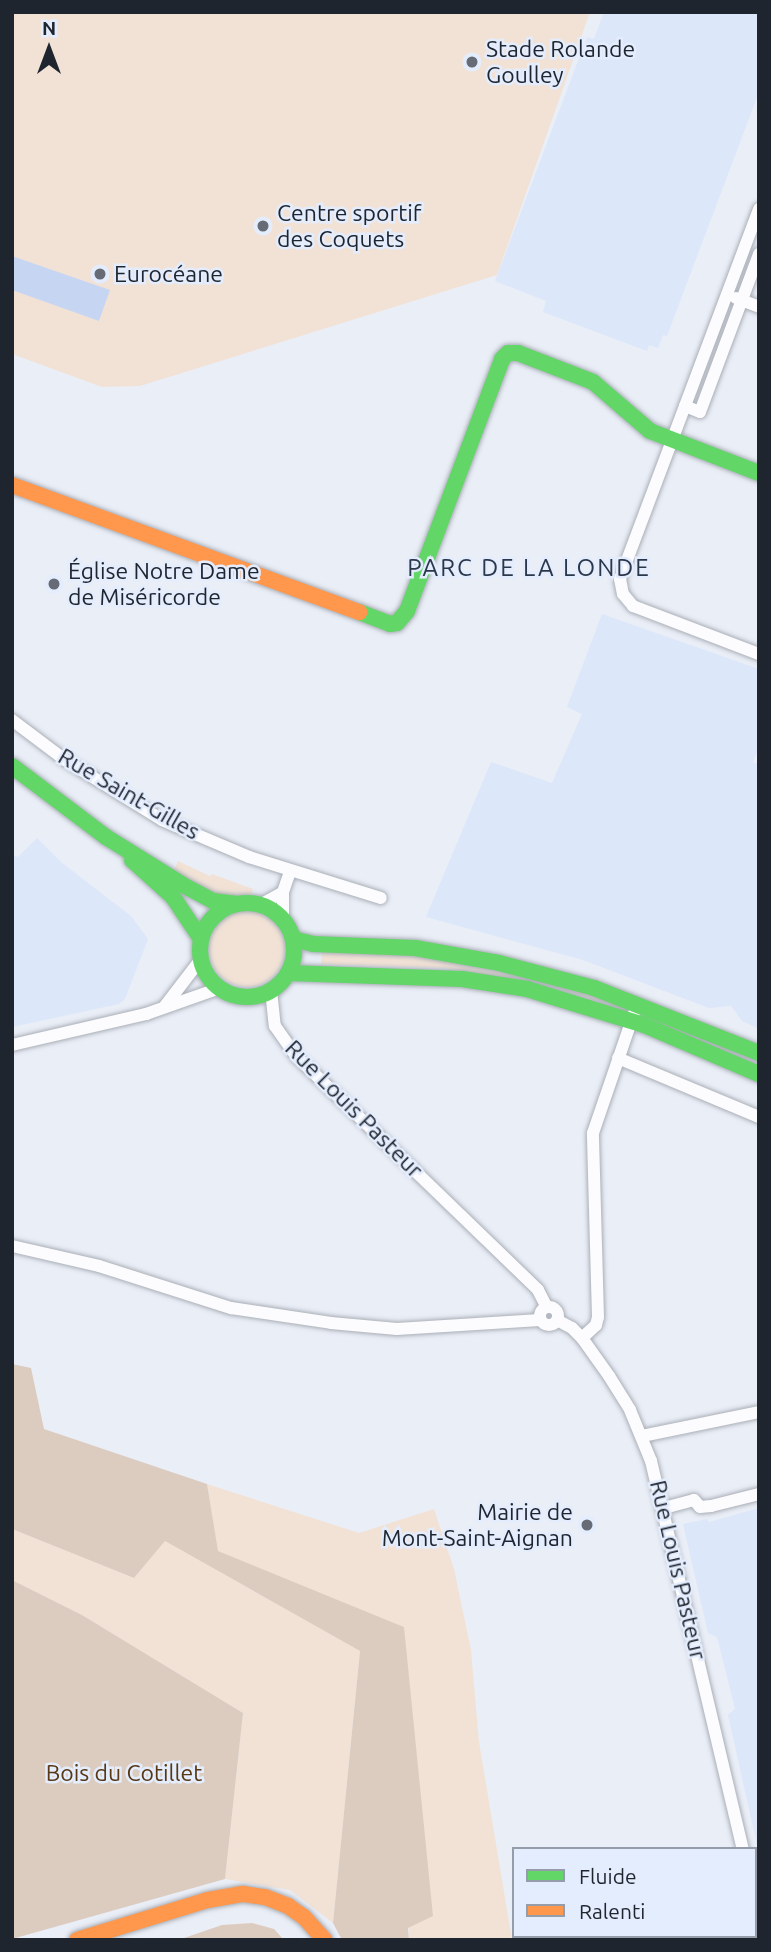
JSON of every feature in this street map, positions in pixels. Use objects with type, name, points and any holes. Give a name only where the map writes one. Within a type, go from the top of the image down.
[{"type":"street","points":[[759,209],[620,579],[627,601],[644,611],[759,654]]},
{"type":"street","points":[[684,406],[701,412],[759,254]]},
{"type":"street","points":[[726,295],[759,307]]},
{"type":"street","points":[[12,485],[359,615],[384,623],[397,623],[407,611],[502,359],[508,353],[518,353],[593,382],[645,428],[759,473]]},
{"type":"street","name":"Rue Saint-Gilles","points":[[12,720],[65,760],[162,820],[290,872],[381,898]]},
{"type":"street","points":[[12,766],[106,837],[173,897],[201,939]]},
{"type":"street","points":[[106,837],[204,897],[236,904],[260,905],[283,920]]},
{"type":"street","points":[[236,904],[214,916],[201,939],[201,959],[208,975],[220,988],[245,997],[271,990],[288,973],[294,953],[293,939],[283,920],[283,892],[290,872]]},
{"type":"street","points":[[260,905],[283,892]]},
{"type":"street","points":[[293,939],[313,944],[387,945],[458,954],[582,985],[637,1003],[759,1053]]},
{"type":"street","points":[[162,1009],[201,959]]},
{"type":"street","points":[[288,973],[310,971],[495,983],[559,997],[631,1020],[691,1042],[759,1074]]},
{"type":"street","points":[[12,1045],[162,1009],[220,988]]},
{"type":"street","name":"Rue Louis Pasteur","points":[[271,990],[275,1026],[297,1057],[538,1290],[546,1306]]},
{"type":"street","points":[[582,1338],[596,1325],[598,1317],[593,1133],[637,1003]]},
{"type":"street","points":[[618,1058],[759,1117]]},
{"type":"street","points":[[12,1245],[99,1266],[231,1308],[320,1321],[397,1329],[540,1320],[550,1325],[557,1320],[557,1311],[546,1306],[540,1313],[540,1320]]},
{"type":"street","name":"Rue Louis Pasteur","points":[[557,1320],[582,1338],[621,1394],[642,1436],[664,1508],[743,1847]]},
{"type":"street","points":[[642,1436],[759,1412]]},
{"type":"street","points":[[664,1508],[694,1500],[700,1507],[711,1506],[759,1494]]},
{"type":"street","points":[[78,1940],[208,1899],[243,1894],[265,1897],[288,1906],[304,1917],[325,1940]]},
{"type":"shaded area","name":"Centre sportif des Coquets","points":[[12,12],[590,12],[497,275],[140,386],[102,387],[12,354]]},
{"type":"shaded area","points":[[604,12],[759,12],[759,92],[667,336],[663,335],[658,348],[649,345],[647,351],[543,312],[546,301],[495,281],[587,37],[594,39]]},
{"type":"shaded area","points":[[12,256],[110,290],[99,321],[12,290]]},
{"type":"shaded area","points":[[602,614],[759,669],[759,747],[753,762],[759,765],[759,1029],[742,1021],[731,1006],[709,1008],[583,960],[426,917],[491,762],[552,783],[582,714],[567,707]]},
{"type":"shaded area","points":[[37,838],[62,863],[131,916],[148,939],[125,999],[119,1004],[12,1027],[12,855],[18,857]]},
{"type":"shaded area","points":[[178,861],[210,876],[212,874],[253,889],[252,894],[221,897],[173,872]]},
{"type":"shaded area","points":[[247,911],[262,914],[274,922],[282,934],[285,949],[282,964],[274,976],[262,984],[247,987],[232,984],[220,976],[212,964],[209,949],[212,934],[220,922],[232,914]]},
{"type":"shaded area","points":[[322,951],[384,952],[427,958],[517,975],[618,1001],[615,1006],[546,985],[445,968],[321,964]]},
{"type":"shaded area","points":[[207,1484],[359,1533],[434,1509],[454,1569],[471,1650],[479,1742],[512,1940],[409,1940],[404,1627],[217,1551]]},
{"type":"shaded area","points":[[759,1508],[759,1854],[728,1715],[735,1709],[717,1637],[708,1633],[683,1524],[707,1519],[709,1522]]},
{"type":"shaded area","points":[[12,1529],[134,1578],[165,1541],[360,1651],[333,1923],[290,1890],[225,1879],[243,1713],[82,1615],[12,1580]]},
{"type":"green space","points":[[12,1364],[31,1368],[44,1429],[207,1484],[218,1551],[404,1627],[433,1916],[408,1928],[409,1940],[342,1940],[333,1923],[360,1651],[165,1541],[134,1578],[12,1529]]},
{"type":"green space","name":"Bois du Cotillet","points":[[12,1580],[82,1615],[243,1713],[225,1879],[12,1939]]},
{"type":"green space","points":[[252,1923],[274,1929],[284,1940],[178,1940],[222,1925]]},
{"type":"traffic: fast","points":[[359,612],[390,624],[397,623],[407,611],[502,359],[508,353],[518,353],[593,382],[650,431],[759,473]]},
{"type":"traffic: fast","points":[[12,766],[106,837],[183,885],[213,901],[236,904]]},
{"type":"traffic: fast","points":[[132,860],[173,897],[201,939]]},
{"type":"traffic: fast","points":[[247,903],[265,907],[280,917],[290,932],[294,950],[290,968],[280,983],[265,993],[247,997],[229,993],[214,983],[204,968],[200,950],[204,932],[214,917],[229,907],[247,903]]},
{"type":"traffic: fast","points":[[293,939],[313,944],[415,948],[499,963],[594,988],[759,1053]]},
{"type":"traffic: fast","points":[[288,973],[462,979],[527,989],[644,1025],[759,1074]]},
{"type":"traffic: slow","points":[[12,485],[359,612]]},
{"type":"traffic: slow","points":[[77,1940],[208,1900],[243,1894],[265,1897],[288,1906],[304,1917],[325,1940]]},
{"type":"place","name":"Stade Rolande Goulley","points":[[472,62]]},
{"type":"place","name":"Centre sportif des Coquets","points":[[263,226]]},
{"type":"place","name":"Eurocéane","points":[[100,274]]},
{"type":"place","name":"Église Notre Dame de Miséricorde","points":[[54,584]]},
{"type":"place","name":"Mairie de Mont-Saint-Aignan","points":[[587,1525]]},
{"type":"district","name":"PARC DE LA LONDE","points":[[529,568]]}]
